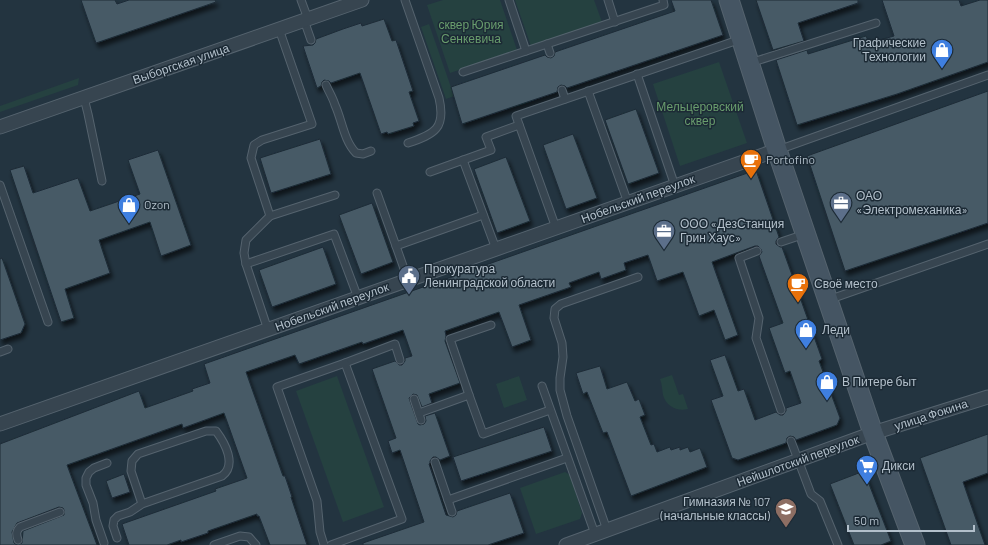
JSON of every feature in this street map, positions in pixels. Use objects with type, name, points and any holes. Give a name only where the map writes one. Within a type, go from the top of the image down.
[{"type":"main road","points":[[729,0],[873,433],[915,545]]},
{"type":"street","name":"Выборгская улица","points":[[0,127],[362,0]]},
{"type":"street","name":"Нобельский переулок","points":[[0,424],[778,150]]},
{"type":"street","name":"улица Фокина","points":[[873,433],[988,397]]},
{"type":"street","name":"Нейшлотский переулок","points":[[566,545],[582,542],[601,532],[873,433]]},
{"type":"lane","points":[[301,0],[311,40]]},
{"type":"lane","points":[[405,0],[439,98],[442,111],[440,122],[434,131],[425,137],[408,143]]},
{"type":"lane","points":[[509,0],[526,51]]},
{"type":"lane","points":[[608,0],[615,22]]},
{"type":"lane","points":[[463,72],[664,6],[663,0]]},
{"type":"lane","points":[[750,64],[876,23]]},
{"type":"lane","points":[[270,216],[251,158],[254,145],[262,140],[312,124],[279,29]]},
{"type":"lane","points":[[556,228],[516,116],[742,39]]},
{"type":"lane","points":[[547,44],[550,53]]},
{"type":"lane","points":[[637,74],[675,186]]},
{"type":"lane","points":[[778,150],[988,75]]},
{"type":"lane","points":[[326,85],[335,103],[350,148],[356,154],[363,154],[372,151]]},
{"type":"lane","points":[[562,90],[565,99]]},
{"type":"lane","points":[[588,91],[628,203]]},
{"type":"lane","points":[[84,98],[102,181]]},
{"type":"lane","points":[[430,172],[490,150],[486,137],[519,125]]},
{"type":"lane","points":[[463,160],[496,249]]},
{"type":"lane","points":[[0,185],[48,322]]},
{"type":"lane","points":[[377,193],[408,280]]},
{"type":"lane","points":[[268,330],[246,264],[244,253],[246,240],[270,216],[335,195]]},
{"type":"lane","points":[[396,246],[483,215]]},
{"type":"lane","points":[[246,264],[334,234],[358,298]]},
{"type":"lane","points":[[781,242],[806,234]]},
{"type":"lane","points":[[828,300],[988,244]]},
{"type":"lane","points":[[757,251],[738,258],[759,318],[756,338],[781,410]]},
{"type":"lane","points":[[601,532],[560,390],[563,350],[554,318],[555,309],[561,304],[638,277]]},
{"type":"lane","points":[[491,325],[450,339],[483,434],[550,410]]},
{"type":"lane","points":[[324,545],[320,532],[316,501],[277,387],[395,344],[400,360]]},
{"type":"lane","points":[[0,352],[8,349]]},
{"type":"lane","points":[[330,545],[402,519],[345,362]]},
{"type":"lane","points":[[542,386],[568,458],[601,532]]},
{"type":"lane","points":[[414,399],[420,417],[469,395]]},
{"type":"lane","points":[[117,538],[113,526],[114,520],[118,516],[130,512],[142,504],[222,476],[226,473],[230,467],[230,461],[222,438],[216,431],[206,431],[138,454],[132,461],[131,470],[142,504]]},
{"type":"lane","points":[[791,441],[811,494],[820,501],[838,545]]},
{"type":"lane","points":[[448,500],[568,458]]},
{"type":"lane","points":[[435,462],[452,512]]},
{"type":"lane","points":[[104,543],[96,520],[93,503],[86,485],[86,478],[89,472],[94,468],[107,463]]},
{"type":"lane","points":[[18,540],[16,536],[17,530],[20,527],[60,512]]},
{"type":"lane","points":[[214,545],[240,536],[249,537],[256,545]]},
{"type":"green space","name":"сквер Юрия Сенкевича","points":[[443,0],[500,0],[517,50],[450,73],[427,5]]},
{"type":"green space","name":"сквер Юрия Сенкевича","points":[[515,0],[594,0],[602,22],[531,46]]},
{"type":"green space","points":[[429,24],[454,96],[446,99],[421,27]]},
{"type":"green space","name":"Мельцеровский сквер","points":[[719,62],[747,143],[680,166],[653,84]]},
{"type":"green space","points":[[79,78],[78,85],[0,112],[0,106]]},
{"type":"green space","points":[[672,375],[679,395],[683,394],[688,409],[676,409],[669,405],[664,399],[660,379]]},
{"type":"green space","points":[[337,376],[384,507],[343,522],[296,391]]},
{"type":"green space","points":[[519,376],[527,400],[504,408],[496,384]]},
{"type":"green space","points":[[565,472],[570,475],[582,513],[580,519],[536,534],[520,488]]},
{"type":"building","points":[[81,0],[115,0],[117,4],[129,0],[215,0],[216,2],[96,43]]},
{"type":"building","points":[[671,0],[711,0],[723,35],[567,88],[561,85],[558,87],[557,92],[462,124],[451,87],[545,55],[551,58],[554,56],[555,52],[675,11]]},
{"type":"building","points":[[756,0],[858,0],[858,3],[798,23],[804,41],[773,50]]},
{"type":"building","points":[[882,0],[959,0],[961,6],[980,0],[988,0],[988,62],[897,94],[797,125],[776,60],[807,50],[808,54],[866,36],[869,43],[894,36]]},
{"type":"building","points":[[384,19],[392,41],[396,40],[413,91],[409,92],[419,121],[413,123],[414,126],[388,134],[387,132],[381,134],[360,73],[331,83],[324,80],[321,86],[317,88],[303,46],[313,45],[316,39],[361,23],[362,26]]},
{"type":"building","points":[[988,91],[988,223],[845,271],[807,156]]},
{"type":"building","points":[[636,109],[659,173],[628,184],[605,120]]},
{"type":"building","points":[[573,134],[597,198],[566,209],[543,145]]},
{"type":"building","points":[[320,139],[331,174],[271,193],[260,158]]},
{"type":"building","points":[[158,150],[191,245],[161,256],[150,222],[99,240],[110,273],[65,289],[74,318],[61,322],[10,170],[24,166],[33,193],[78,178],[90,211],[140,194],[128,160]]},
{"type":"building","points":[[506,157],[530,221],[497,233],[474,169]]},
{"type":"building","points":[[756,170],[779,237],[776,244],[782,247],[822,359],[819,361],[840,418],[837,425],[796,440],[794,437],[790,436],[787,438],[786,443],[738,460],[732,458],[711,400],[723,396],[710,360],[725,355],[738,391],[744,389],[755,420],[776,412],[783,415],[786,408],[801,403],[790,371],[785,373],[769,328],[783,323],[759,256],[762,252],[761,249],[758,246],[755,246],[712,262],[738,335],[725,340],[714,310],[699,316],[683,272],[657,281],[648,255],[624,263],[626,270],[601,279],[599,272],[569,283],[571,287],[519,305],[531,340],[512,347],[499,312],[445,331],[445,341],[460,383],[429,394],[432,403],[422,407],[417,395],[413,394],[409,398],[418,424],[424,424],[426,421],[425,416],[435,413],[450,456],[440,460],[433,457],[429,464],[446,515],[453,517],[456,515],[457,511],[510,493],[524,533],[488,545],[363,545],[363,543],[424,522],[400,450],[392,453],[388,441],[396,438],[372,369],[395,361],[399,365],[402,365],[405,358],[412,356],[403,330],[363,344],[362,342],[299,364],[295,355],[246,372],[283,476],[285,476],[307,545],[270,545],[257,514],[181,542],[181,540],[167,545],[129,545],[122,524],[216,491],[215,489],[247,478],[224,413],[183,428],[182,424],[67,465],[97,545],[17,545],[0,545],[0,444],[139,391],[145,408],[193,391],[192,389],[210,383],[204,364]],"holes":[[[59,507],[63,508],[64,515],[23,531],[22,543],[17,545],[14,543],[12,532],[17,523]]]},
{"type":"building","points":[[372,203],[393,262],[361,274],[339,215]]},
{"type":"building","points":[[323,247],[336,284],[272,307],[259,270]]},
{"type":"building","points":[[2,258],[25,324],[21,333],[0,340],[0,259]]},
{"type":"building","points":[[600,366],[607,389],[627,382],[635,401],[639,399],[645,415],[640,417],[651,445],[654,444],[657,452],[670,447],[671,450],[680,447],[680,450],[688,447],[690,452],[700,448],[707,467],[631,496],[607,432],[603,433],[587,392],[583,394],[576,373]]},
{"type":"building","points":[[544,427],[552,451],[461,481],[453,457]]},
{"type":"building","points":[[988,434],[988,473],[963,482],[985,545],[951,545],[920,458]]},
{"type":"building","points":[[864,471],[891,541],[881,545],[854,545],[830,484]]},
{"type":"building","points":[[124,474],[130,492],[112,498],[106,481]]},
{"type":"place","name":"Графические Технологии","points":[[942,70]]},
{"type":"place","name":"Portofino","points":[[751,180]]},
{"type":"place","name":"ОАО «Электромеханика»","points":[[841,222]]},
{"type":"place","name":"Ozon","points":[[129,224]]},
{"type":"place","name":"ООО «ДезСтанция Грин Хаус»","points":[[664,250]]},
{"type":"place","name":"Прокуратура Ленинградской области","points":[[409,296]]},
{"type":"place","name":"Своё место","points":[[798,304]]},
{"type":"place","name":"Леди","points":[[806,350]]},
{"type":"place","name":"В Питере быт","points":[[827,402]]},
{"type":"place","name":"Дикси","points":[[867,486]]},
{"type":"place","name":"Гимназия № 107 (начальные классы)","points":[[786,528]]}]
